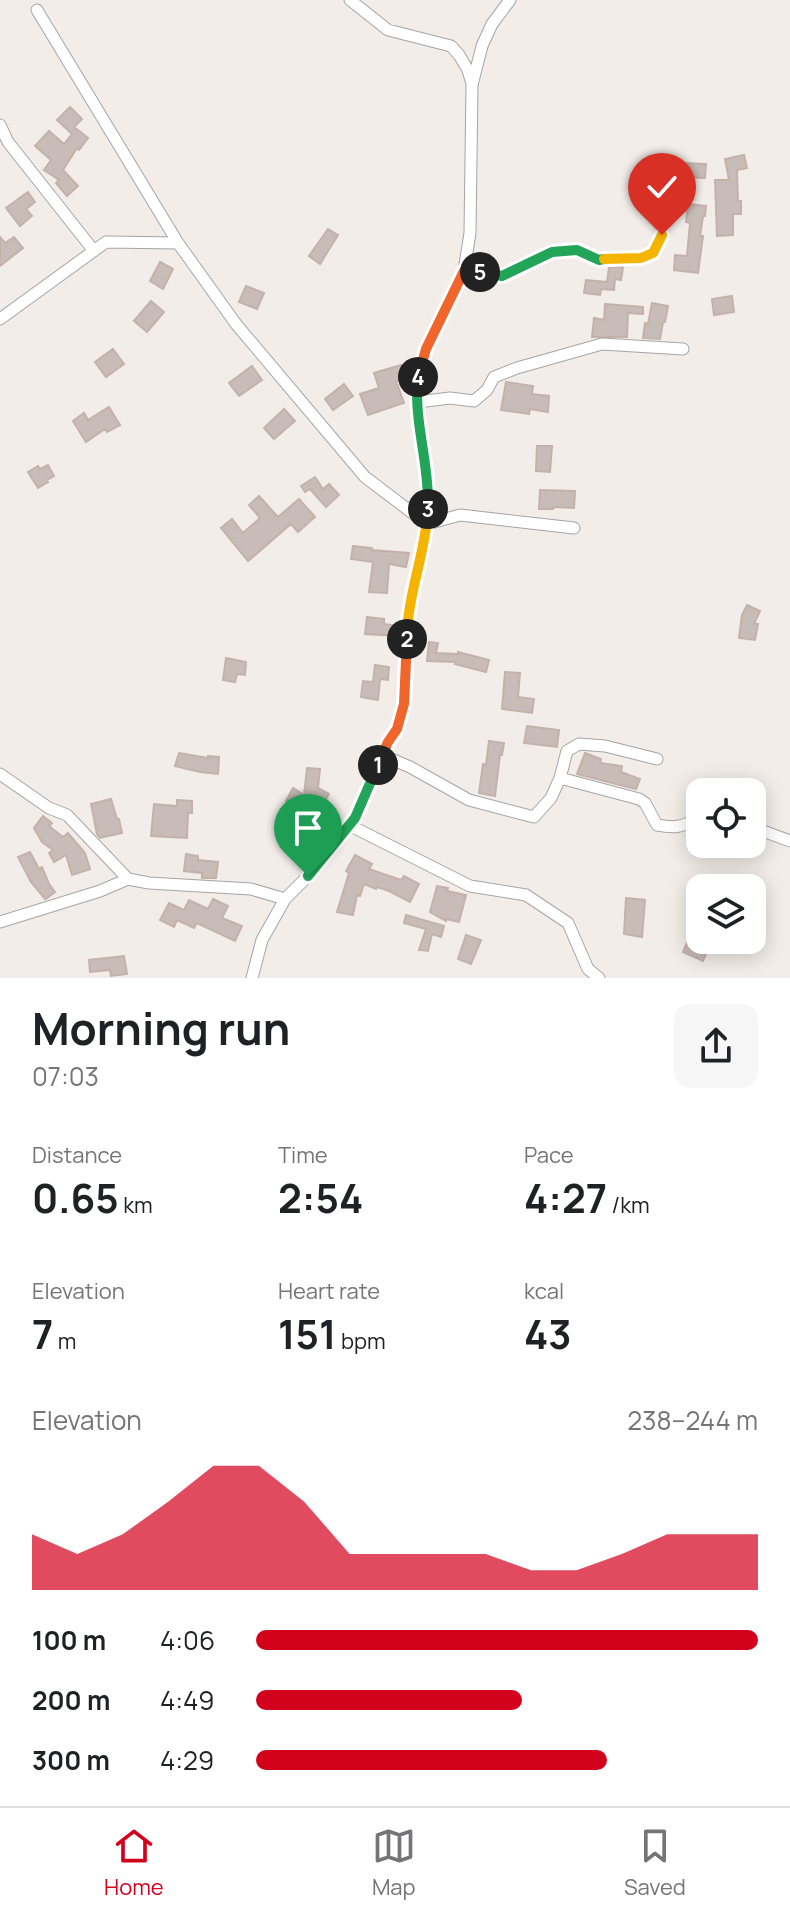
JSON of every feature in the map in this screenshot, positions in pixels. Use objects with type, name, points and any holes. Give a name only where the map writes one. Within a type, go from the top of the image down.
[{"type":"street","points":[[350,0],[388,30],[451,46],[468,70],[472,85]]},
{"type":"street","points":[[252,978],[262,940],[285,899],[355,818],[388,742],[397,729],[404,704],[407,632],[427,524],[428,493],[417,381],[426,349],[464,271],[470,233],[472,85],[482,46],[492,24],[510,0]]},
{"type":"street","points":[[37,10],[178,243],[236,324],[365,477],[427,524]]},
{"type":"street","points":[[0,125],[8,142],[94,251]]},
{"type":"street","points":[[464,271],[502,276],[552,252],[577,250],[599,260],[641,258],[653,253],[662,235]]},
{"type":"street","points":[[0,319],[106,242],[178,243]]},
{"type":"street","points":[[418,402],[450,398],[474,401],[487,390],[494,377],[602,344],[683,349]]},
{"type":"street","points":[[427,524],[460,515],[574,528]]},
{"type":"street","points":[[382,755],[469,800],[534,817],[551,798],[567,751],[579,744],[605,746],[657,759]]},
{"type":"street","points":[[0,774],[49,808],[67,815],[128,879]]},
{"type":"street","points":[[560,778],[639,799],[645,803],[657,825],[686,825]]},
{"type":"street","points":[[349,825],[470,886],[526,895],[568,923],[588,969],[599,978]]},
{"type":"street","points":[[766,832],[790,841]]},
{"type":"street","points":[[0,922],[100,891],[128,879],[251,889],[285,899]]},
{"type":"building","points":[[70,107],[82,119],[74,127],[88,138],[79,150],[77,148],[63,170],[78,186],[67,196],[56,183],[59,180],[44,170],[51,160],[35,146],[49,131],[64,144],[72,134],[57,120]]},
{"type":"building","points":[[744,155],[747,168],[737,170],[741,214],[733,214],[733,235],[717,236],[715,180],[729,180],[725,159]]},
{"type":"building","points":[[682,163],[706,164],[705,178],[681,177]]},
{"type":"building","points":[[28,192],[35,202],[26,209],[32,216],[20,226],[6,208]]},
{"type":"building","points":[[688,204],[706,206],[700,236],[703,236],[698,273],[674,270],[675,255],[687,256]]},
{"type":"building","points":[[328,229],[338,235],[320,264],[309,256]]},
{"type":"building","points":[[0,237],[5,243],[14,237],[23,248],[0,266]]},
{"type":"building","points":[[160,262],[173,269],[163,289],[150,281]]},
{"type":"building","points":[[623,267],[621,280],[615,279],[614,290],[601,289],[600,295],[584,293],[586,280],[607,282],[609,268]]},
{"type":"building","points":[[246,286],[264,293],[257,309],[239,302]]},
{"type":"building","points":[[732,296],[734,312],[714,315],[712,299]]},
{"type":"building","points":[[151,301],[164,312],[147,332],[134,321]]},
{"type":"building","points":[[652,303],[668,306],[660,339],[643,338]]},
{"type":"building","points":[[605,304],[643,307],[643,314],[628,313],[627,337],[592,337],[594,318],[604,320]]},
{"type":"building","points":[[113,349],[124,364],[106,377],[95,362]]},
{"type":"building","points":[[401,365],[405,379],[396,381],[404,403],[368,415],[360,394],[379,388],[374,373]]},
{"type":"building","points":[[252,366],[262,380],[239,396],[229,383]]},
{"type":"building","points":[[506,382],[533,386],[532,394],[549,396],[548,412],[530,409],[529,414],[501,410]]},
{"type":"building","points":[[344,384],[353,396],[333,410],[325,399]]},
{"type":"building","points":[[109,407],[120,425],[107,432],[105,429],[86,442],[73,421],[84,413],[88,420]]},
{"type":"building","points":[[284,409],[295,421],[274,439],[264,428]]},
{"type":"building","points":[[537,446],[552,446],[550,472],[536,471]]},
{"type":"building","points":[[48,465],[54,476],[38,488],[28,472]]},
{"type":"building","points":[[315,477],[323,489],[329,484],[339,495],[326,507],[310,489],[305,492],[301,486]]},
{"type":"building","points":[[540,490],[575,491],[574,508],[539,509]]},
{"type":"building","points":[[259,496],[278,517],[299,499],[315,517],[298,532],[291,524],[248,561],[221,528],[232,519],[243,533],[260,518],[249,505]]},
{"type":"building","points":[[353,546],[409,553],[406,567],[389,564],[387,593],[369,592],[373,562],[351,559]]},
{"type":"building","points":[[747,605],[760,611],[754,624],[758,624],[755,640],[739,638],[742,615]]},
{"type":"building","points":[[367,617],[384,619],[384,624],[399,626],[397,636],[365,634]]},
{"type":"building","points":[[429,642],[438,643],[436,653],[458,652],[489,660],[486,672],[456,662],[427,661]]},
{"type":"building","points":[[226,658],[246,662],[245,675],[237,674],[235,682],[223,680]]},
{"type":"building","points":[[375,665],[389,667],[388,680],[380,679],[378,700],[361,697],[363,681],[373,682]]},
{"type":"building","points":[[505,672],[520,673],[518,697],[534,699],[532,713],[502,709]]},
{"type":"building","points":[[527,726],[559,730],[557,747],[524,743]]},
{"type":"building","points":[[489,741],[504,743],[495,796],[479,793]]},
{"type":"building","points":[[179,753],[219,757],[218,774],[175,766]]},
{"type":"building","points":[[585,753],[601,759],[600,763],[622,766],[621,772],[640,779],[636,789],[577,774]]},
{"type":"building","points":[[307,768],[320,769],[318,788],[329,794],[314,820],[286,801],[293,788],[304,795]]},
{"type":"building","points":[[111,799],[122,833],[100,838],[91,804]]},
{"type":"building","points":[[177,800],[192,801],[187,838],[151,836],[154,804],[177,806]]},
{"type":"building","points":[[43,816],[52,823],[49,826],[63,837],[68,833],[85,853],[90,869],[72,875],[66,855],[54,862],[49,853],[53,850],[42,842],[34,828]]},
{"type":"building","points":[[30,852],[55,892],[46,899],[31,882],[18,857]]},
{"type":"building","points":[[186,854],[198,856],[198,860],[218,862],[216,878],[202,878],[202,873],[184,871]]},
{"type":"building","points":[[355,855],[372,864],[369,869],[401,880],[404,876],[419,884],[410,902],[389,891],[364,884],[360,896],[357,895],[353,915],[337,912],[349,873],[346,871]]},
{"type":"building","points":[[437,886],[466,895],[459,922],[446,921],[430,912]]},
{"type":"building","points":[[626,898],[645,900],[642,937],[624,934]]},
{"type":"building","points":[[213,899],[228,906],[222,918],[242,926],[235,941],[197,923],[194,928],[177,920],[174,927],[160,920],[169,903],[184,910],[189,900],[208,909]]},
{"type":"building","points":[[406,915],[444,926],[441,937],[432,934],[428,951],[419,950],[426,929],[404,923]]},
{"type":"building","points":[[466,935],[481,940],[471,964],[458,959]]},
{"type":"building","points":[[687,954],[706,954],[703,961]]},
{"type":"building","points":[[124,956],[127,974],[111,976],[110,970],[90,972],[89,960]]},
{"type":"route","points":[[308,876],[355,818],[388,742],[397,729],[404,704],[407,632],[427,524],[428,493],[417,381],[426,349],[464,271],[502,276],[552,252],[577,250],[599,260],[641,258],[653,253],[662,235]]}]
